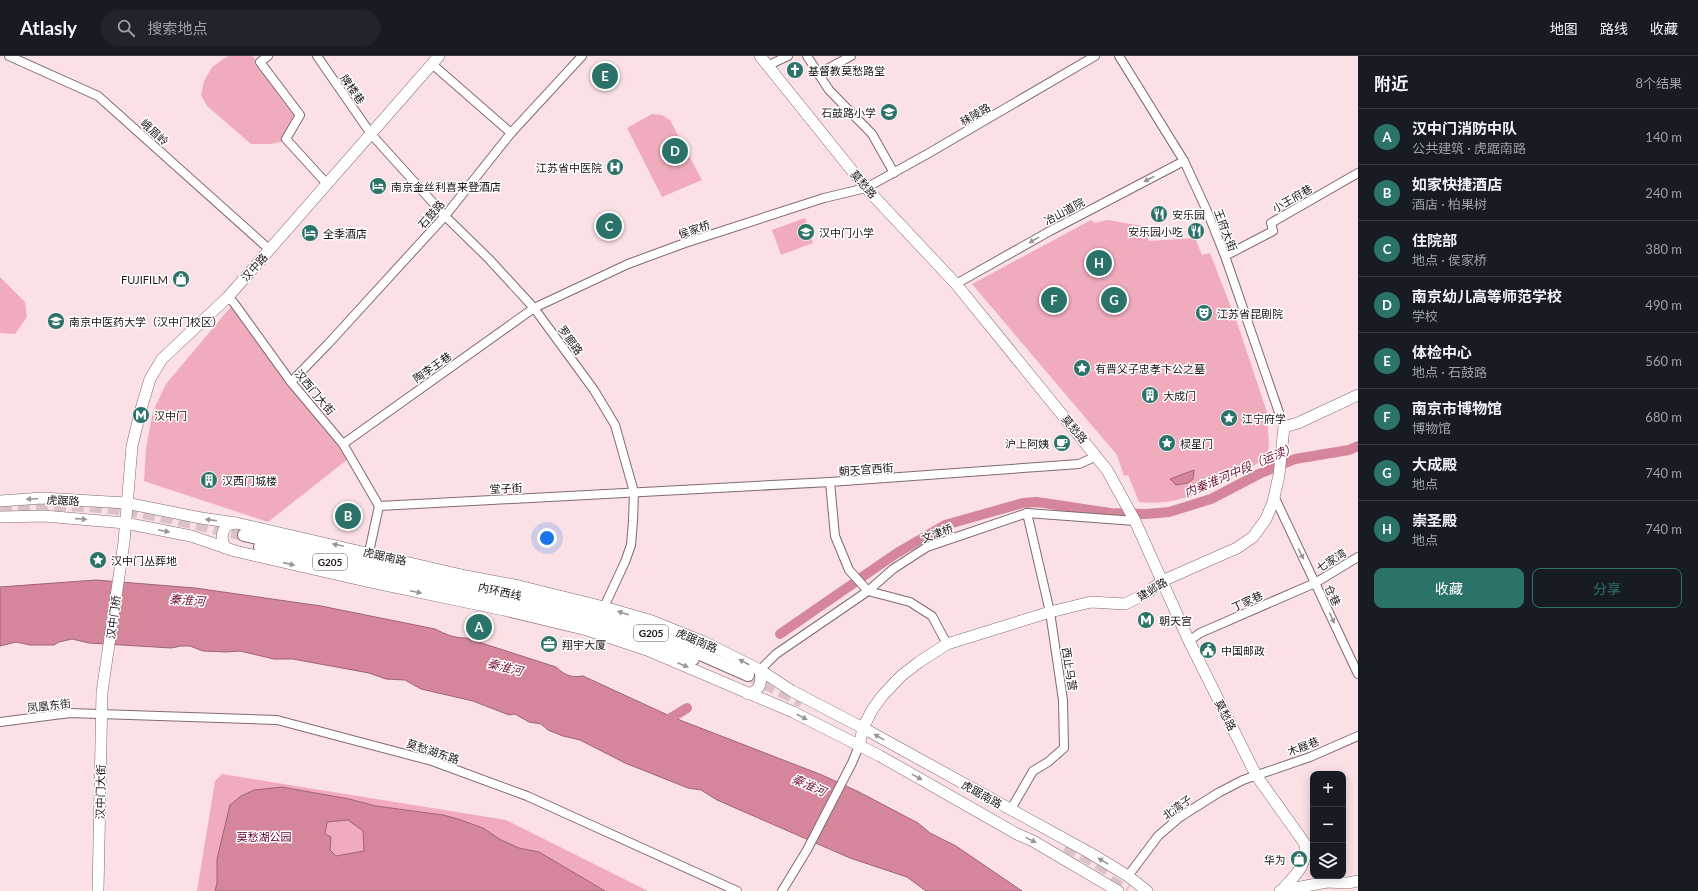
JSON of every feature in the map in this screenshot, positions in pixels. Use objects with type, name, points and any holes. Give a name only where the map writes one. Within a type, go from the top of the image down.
[{"type":"highway","name":"内环西线","points":[[243,539],[548,607],[590,613],[655,634],[746,678]]},
{"type":"highway","points":[[419,578],[466,576]]},
{"type":"highway","points":[[419,578],[476,604]]},
{"type":"highway","points":[[519,586],[548,607]]},
{"type":"highway","points":[[504,610],[548,607]]},
{"type":"main road","name":"莫愁路","points":[[760,56],[866,188],[956,284],[1097,456],[1122,495],[1135,521],[1189,641],[1256,775],[1310,851]]},
{"type":"main road","name":"汉中路","points":[[126,503],[132,446],[141,408],[150,379],[162,359],[228,297],[435,60]]},
{"type":"main road","points":[[1284,426],[1298,423],[1358,395]]},
{"type":"main road","name":"建邺路","points":[[858,746],[863,728],[872,710],[882,696],[919,662],[947,644],[1050,612],[1091,602],[1125,604],[1147,593],[1162,581],[1237,548],[1253,537],[1266,519],[1274,496],[1279,475],[1284,426]]},
{"type":"main road","name":"虎踞路","points":[[0,501],[42,498],[126,503]]},
{"type":"main road","points":[[125,523],[126,503]]},
{"type":"main road","name":"虎踞南路","points":[[126,503],[201,518],[236,523],[369,552],[466,576],[519,586],[604,607],[652,621],[704,642],[760,670],[792,691],[1011,809],[1128,876],[1147,891]]},
{"type":"main road","name":"虎踞路","points":[[0,517],[44,516],[125,523]]},
{"type":"main road","name":"虎踞南路","points":[[125,523],[191,536],[225,548],[370,582],[504,610],[586,630],[647,650],[793,712],[1018,834],[1033,840],[1118,891]]},
{"type":"main road","name":"汉中门桥","points":[[102,692],[124,542],[125,523]]},
{"type":"main road","points":[[225,548],[221,538],[222,531],[227,524],[236,523]]},
{"type":"main road","points":[[748,694],[754,692],[760,687],[762,679],[760,670]]},
{"type":"main road","name":"汉中门大街","points":[[98,891],[102,692]]},
{"type":"main road","points":[[1281,890],[1298,873],[1304,863],[1306,854],[1304,843]]},
{"type":"main road","points":[[1281,890],[1325,879],[1348,883],[1358,881]]},
{"type":"street","name":"峨眉岭","points":[[9,56],[98,96],[270,250]]},
{"type":"street","points":[[268,56],[260,62],[300,115],[286,139],[327,184]]},
{"type":"street","name":"牌楼巷","points":[[317,56],[371,134]]},
{"type":"street","name":"石鼓路","points":[[291,382],[328,344],[445,216],[511,133],[582,56]]},
{"type":"street","points":[[767,66],[788,56]]},
{"type":"street","points":[[807,56],[829,90],[872,134],[894,173]]},
{"type":"street","points":[[818,74],[851,56]]},
{"type":"street","name":"秣陵路","points":[[866,188],[1095,56]]},
{"type":"street","name":"王府大街","points":[[1118,56],[1184,161],[1207,211],[1225,256],[1284,426]]},
{"type":"street","points":[[435,60],[511,133]]},
{"type":"street","name":"罗廊路","points":[[371,134],[445,216],[488,258],[534,308],[594,390],[616,425],[634,492],[631,545],[625,562],[604,607]]},
{"type":"street","name":"冶山道院","points":[[956,284],[1050,231],[1184,161]]},
{"type":"street","name":"小王府巷","points":[[1225,256],[1272,231],[1271,223],[1358,173]]},
{"type":"street","name":"侯家桥","points":[[534,308],[628,264],[824,198],[866,188]]},
{"type":"street","name":"汉西门大街","points":[[228,297],[234,303],[291,382],[343,444],[379,506]]},
{"type":"street","name":"陶李王巷","points":[[343,444],[534,308]]},
{"type":"street","name":"朝天宫西街","points":[[634,492],[830,482],[1079,464],[1097,456]]},
{"type":"street","points":[[830,482],[835,536],[849,570],[868,591],[910,602],[932,616],[947,644]]},
{"type":"street","name":"堂子街","points":[[379,506],[634,492]]},
{"type":"street","name":"仓巷","points":[[1274,496],[1358,674]]},
{"type":"street","points":[[369,552],[379,506]]},
{"type":"street","name":"文津桥","points":[[760,670],[776,654],[868,591],[893,569],[928,547],[1028,513],[1135,521]]},
{"type":"street","name":"西止马营","points":[[1011,809],[1033,771],[1048,762],[1064,748],[1063,700],[1050,612],[1028,513]]},
{"type":"street","name":"七家湾","points":[[1315,583],[1358,557]]},
{"type":"street","name":"丁家巷","points":[[1189,641],[1200,633],[1315,583]]},
{"type":"street","name":"凤凰东街","points":[[0,722],[70,713],[101,714]]},
{"type":"street","name":"莫愁湖东路","points":[[101,714],[277,720],[432,761],[527,796],[737,891]]},
{"type":"street","name":"木屐巷","points":[[1256,775],[1310,757],[1358,736]]},
{"type":"street","points":[[782,891],[806,850],[852,763],[858,746]]},
{"type":"street","name":"北湾子","points":[[1128,876],[1158,836],[1180,817],[1218,793],[1256,775]]},
{"type":"green space","points":[[228,56],[252,56],[300,106],[298,122],[285,141],[271,144],[251,144],[207,106],[201,95],[204,81],[212,67]]},
{"type":"green space","points":[[652,114],[662,115],[670,120],[702,180],[662,197],[627,128]]},
{"type":"green space","points":[[805,218],[813,243],[781,255],[772,230]]},
{"type":"green space","points":[[1091,220],[1095,223],[1108,220],[1142,226],[1149,241],[1195,238],[1202,255],[1210,253],[1238,325],[1267,412],[1269,445],[1267,458],[1221,483],[1189,497],[1156,503],[1139,502],[1128,475],[1124,476],[1117,455],[972,284]]},
{"type":"green space","points":[[0,277],[25,302],[27,317],[15,334],[0,333]]},
{"type":"green space","points":[[234,303],[343,444],[348,459],[268,522],[144,481],[146,448],[153,411],[166,384]]},
{"type":"green space","name":"莫愁湖公园","points":[[222,774],[506,820],[648,891],[197,891],[215,781]]},
{"type":"water","points":[[1194,470],[1193,479],[1188,483],[1176,485],[1170,479]]},
{"type":"water","name":"秦淮河","points":[[96,580],[195,588],[321,606],[435,629],[442,633],[466,638],[556,667],[568,675],[575,677],[583,676],[672,717],[822,775],[859,792],[918,823],[930,833],[956,846],[1022,891],[926,891],[907,877],[850,858],[717,800],[701,790],[688,788],[625,763],[580,740],[563,736],[548,730],[541,724],[529,722],[515,714],[509,715],[473,701],[421,689],[405,680],[386,679],[369,673],[293,659],[274,659],[240,651],[203,651],[190,646],[171,648],[89,643],[72,639],[59,642],[54,645],[30,645],[16,642],[0,646],[0,587]]},
{"type":"water","name":"莫愁湖公园","points":[[282,787],[349,799],[376,806],[443,815],[458,819],[483,828],[501,840],[519,848],[539,852],[605,891],[215,891],[217,883],[217,859],[230,805],[241,796],[254,790]],"holes":[[[348,820],[363,831],[364,851],[336,856],[330,850],[331,837],[325,834],[327,822]]]},
{"type":"waterway","name":"内秦淮河中段（运渎）","points":[[862,577],[897,553],[945,525],[1023,503],[1037,502],[1110,513],[1146,514],[1169,512],[1211,499],[1259,474],[1295,459],[1349,450],[1358,446]]},
{"type":"waterway","points":[[780,634],[854,583]]},
{"type":"waterway","points":[[661,724],[687,708]]},
{"type":"tunnel","points":[[0,507],[54,505],[109,508],[160,516],[244,535]]},
{"type":"tunnel","points":[[748,675],[802,702]]},
{"type":"tunnel","points":[[1066,846],[1109,870]]},
{"type":"tunnel","points":[[1110,881],[1127,891]]},
{"type":"place","name":"基督教莫愁路堂","points":[[795,70]]},
{"type":"place","name":"体检中心","points":[[605,76]]},
{"type":"place","name":"石鼓路小学","points":[[889,112]]},
{"type":"place","name":"南京幼儿高等师范学校","points":[[675,151]]},
{"type":"place","name":"江苏省中医院","points":[[615,167]]},
{"type":"place","name":"南京金丝利喜来登酒店","points":[[378,186]]},
{"type":"place","name":"安乐园","points":[[1159,214]]},
{"type":"place","name":"住院部","points":[[609,226]]},
{"type":"place","name":"安乐园小吃","points":[[1196,231]]},
{"type":"place","name":"汉中门小学","points":[[806,232]]},
{"type":"place","name":"全季酒店","points":[[310,233]]},
{"type":"place","name":"崇圣殿","points":[[1099,263]]},
{"type":"place","name":"FUJIFILM","points":[[181,279]]},
{"type":"place","name":"南京市博物馆","points":[[1054,300]]},
{"type":"place","name":"大成殿","points":[[1114,300]]},
{"type":"place","name":"江苏省昆剧院","points":[[1204,313]]},
{"type":"place","name":"南京中医药大学（汉中门校区）","points":[[56,321]]},
{"type":"place","name":"有晋父子忠孝卞公之墓","points":[[1082,368]]},
{"type":"place","name":"大成门","points":[[1150,395]]},
{"type":"place","name":"汉中门","points":[[141,415]]},
{"type":"place","name":"江宁府学","points":[[1229,418]]},
{"type":"place","name":"沪上阿姨","points":[[1062,443]]},
{"type":"place","name":"棂星门","points":[[1167,443]]},
{"type":"place","name":"汉西门城楼","points":[[209,480]]},
{"type":"place","name":"如家快捷酒店","points":[[348,516]]},
{"type":"place","name":"汉中门丛葬地","points":[[98,560]]},
{"type":"place","name":"朝天宫","points":[[1146,620]]},
{"type":"place","name":"汉中门消防中队","points":[[479,627]]},
{"type":"place","name":"翔宇大厦","points":[[549,644]]},
{"type":"place","name":"中国邮政","points":[[1208,650]]},
{"type":"place","name":"华为","points":[[1299,859]]}]
